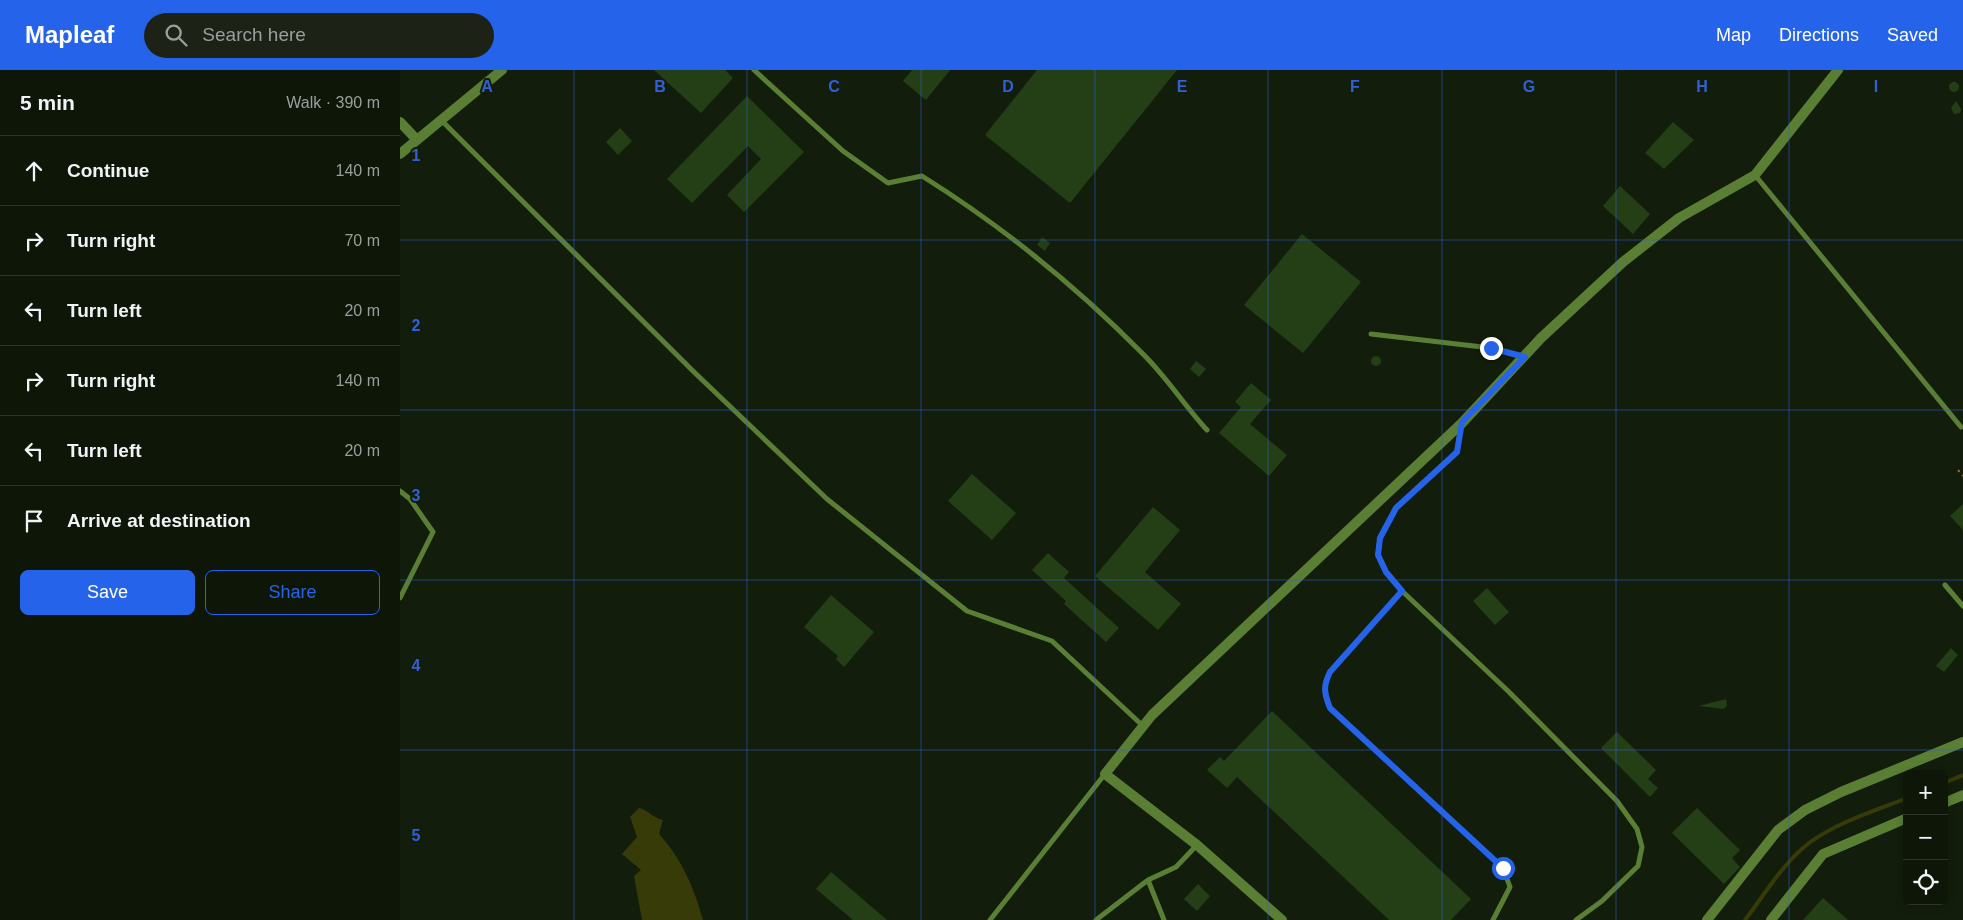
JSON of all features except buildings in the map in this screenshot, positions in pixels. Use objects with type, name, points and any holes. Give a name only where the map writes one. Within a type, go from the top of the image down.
[{"type":"street","points":[[400,154],[502,70]]},
{"type":"street","points":[[1282,920],[1196,845],[1105,774],[1152,715],[1462,422],[1541,338],[1623,262],[1679,218],[1755,175],[1838,70]]},
{"type":"street","points":[[400,122],[417,140]]},
{"type":"street","points":[[1707,920],[1778,830],[1805,810],[1849,789],[1963,742]]},
{"type":"street","points":[[1948,801],[1963,795]]},
{"type":"street","points":[[1771,920],[1823,854],[1903,820]]},
{"type":"lane","points":[[754,70],[843,151],[888,183],[922,176],[992,224],[1093,305],[1146,356],[1207,430]]},
{"type":"lane","points":[[441,120],[694,372],[827,500],[967,611],[1052,641],[1143,726]]},
{"type":"lane","points":[[1755,175],[1961,427]]},
{"type":"lane","points":[[1371,334],[1491,348],[1525,357]]},
{"type":"lane","points":[[1462,422],[1457,452],[1396,508],[1380,538],[1378,555],[1386,572],[1402,591],[1522,705],[1616,801],[1637,829],[1642,847],[1638,866],[1602,901],[1576,920]]},
{"type":"lane","points":[[400,490],[410,499],[433,532],[400,598]]},
{"type":"lane","points":[[1945,585],[1963,606]]},
{"type":"lane","points":[[1402,591],[1330,672],[1324,684],[1324,695],[1330,708],[1503,868],[1510,887],[1493,920]]},
{"type":"lane","points":[[990,920],[1105,774]]},
{"type":"lane","points":[[1096,920],[1148,880],[1176,867],[1196,845]]},
{"type":"lane","points":[[1148,880],[1164,920]]},
{"type":"path","points":[[1958,470],[1963,476]]},
{"type":"shaded area","points":[[639,808],[663,820],[659,834],[681,864],[696,897],[703,920],[642,920],[634,876],[641,870],[622,854],[637,837],[630,817]]},
{"type":"waterway","points":[[1948,781],[1963,775]]},
{"type":"waterway","points":[[1745,920],[1783,869],[1809,843],[1844,823],[1903,799]]},
{"type":"route","points":[[1491,348],[1525,357],[1462,422],[1457,452],[1406,496],[1396,508],[1380,538],[1378,555],[1386,572],[1402,591],[1330,672],[1324,684],[1324,695],[1330,708],[1503,868]]}]
